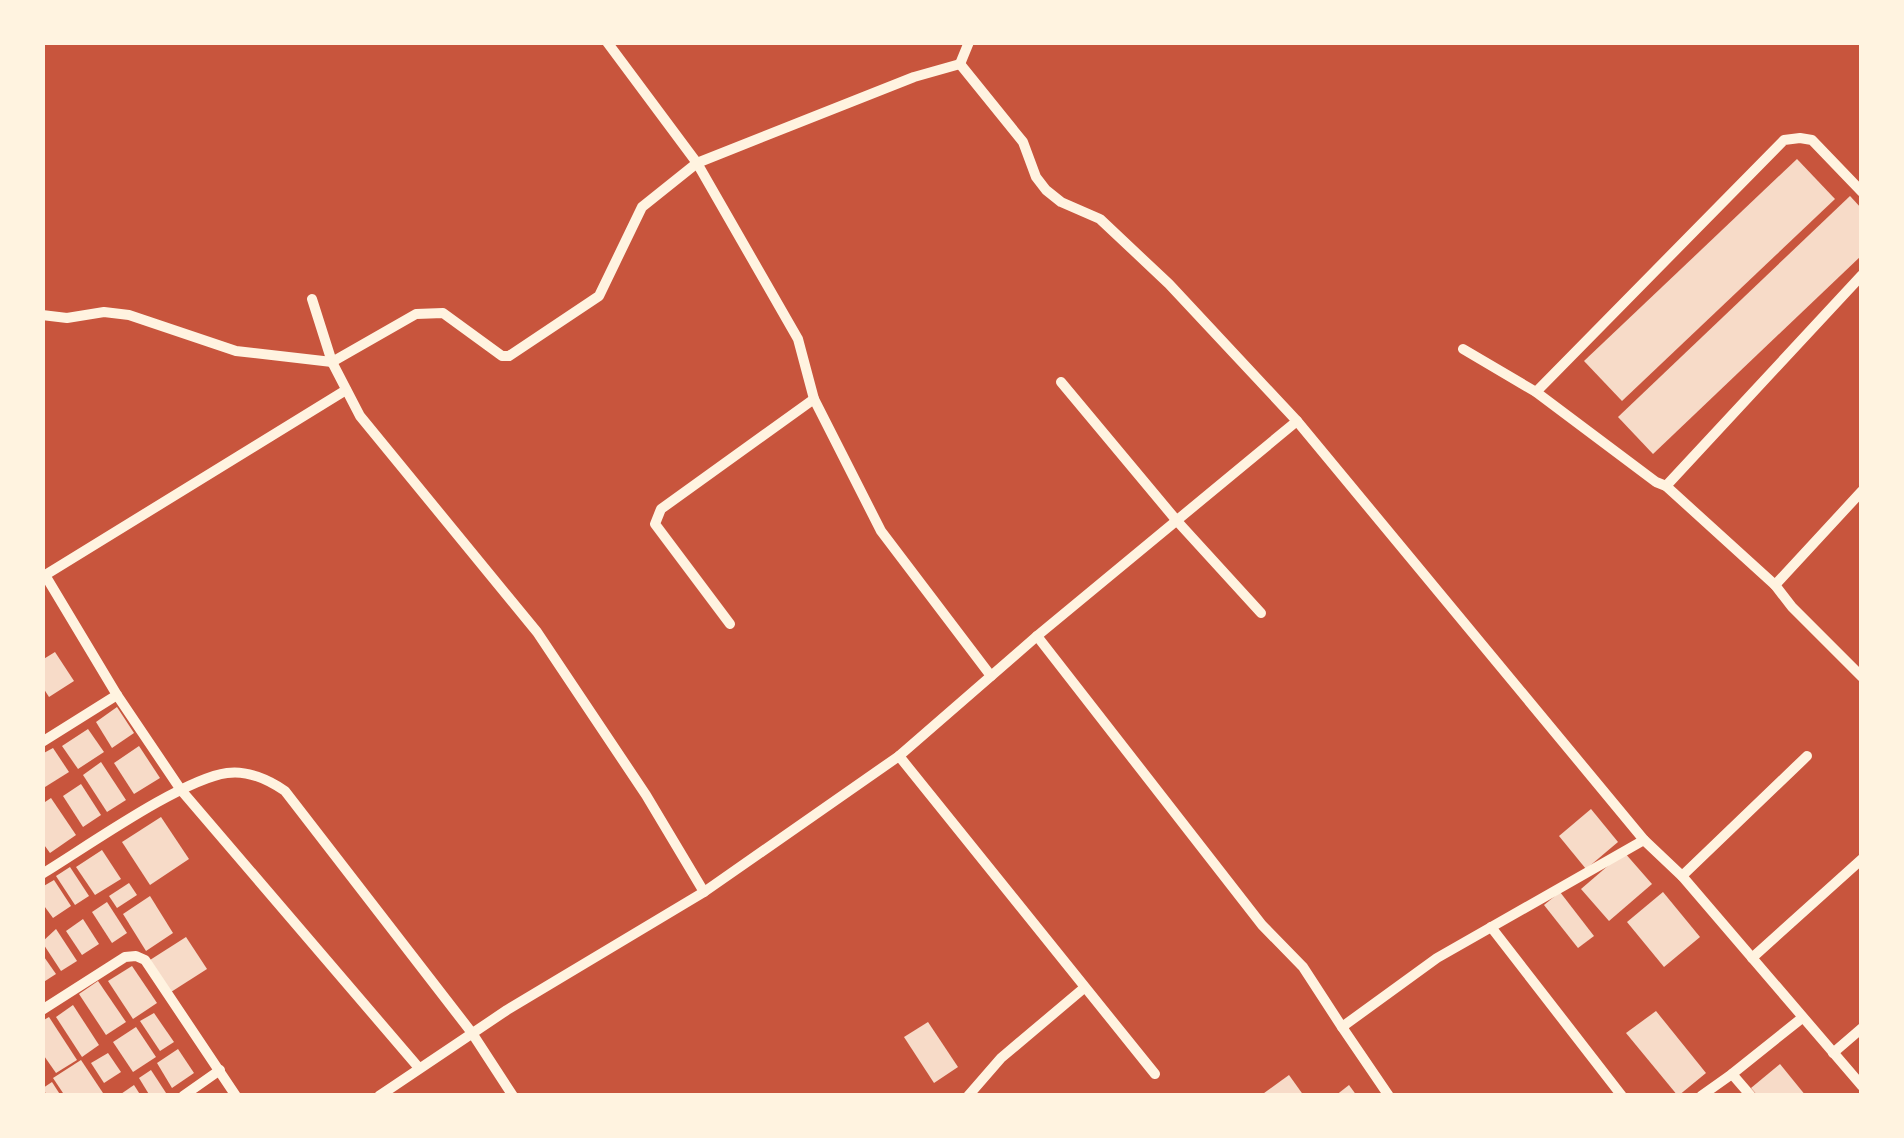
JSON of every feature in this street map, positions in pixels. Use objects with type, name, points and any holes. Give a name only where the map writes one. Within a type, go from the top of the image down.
[{"type":"street","points":[[607,42],[697,162],[798,339],[814,400],[882,531],[991,676]]},
{"type":"street","points":[[960,64],[969,42]]},
{"type":"street","points":[[42,316],[68,318],[104,312],[129,315],[236,351],[332,362],[416,314],[443,313],[502,356],[517,353],[599,296],[642,207],[697,162],[914,77],[960,64]]},
{"type":"street","points":[[960,64],[1023,142],[1036,177],[1046,190],[1061,202],[1100,219],[1169,284],[1296,421],[1644,840],[1682,876],[1862,1086]]},
{"type":"street","points":[[1536,392],[1784,140],[1812,140],[1862,192]]},
{"type":"street","points":[[1666,486],[1862,275]]},
{"type":"street","points":[[312,299],[332,362],[360,416],[537,632],[646,795],[704,892]]},
{"type":"street","points":[[1464,350],[1536,392],[1666,486],[1775,585],[1862,677]]},
{"type":"street","points":[[1061,382],[1177,521],[1261,613]]},
{"type":"street","points":[[346,390],[44,576],[117,696],[181,790],[419,1068]]},
{"type":"street","points":[[730,624],[655,524],[656,516],[661,508],[814,400]]},
{"type":"street","points":[[378,1096],[472,1033],[704,892],[899,756],[1296,421]]},
{"type":"street","points":[[1775,585],[1862,491]]},
{"type":"street","points":[[1037,636],[1262,925],[1303,967],[1388,1096]]},
{"type":"street","points":[[42,742],[117,696]]},
{"type":"street","points":[[899,756],[1156,1074]]},
{"type":"street","points":[[1682,876],[1807,756]]},
{"type":"street","points":[[42,874],[181,790],[232,772],[246,773],[282,788],[472,1033],[513,1096]]},
{"type":"street","points":[[1342,1027],[1437,958],[1644,840]]},
{"type":"street","points":[[1752,958],[1862,859]]},
{"type":"street","points":[[1491,927],[1622,1096]]},
{"type":"street","points":[[42,1010],[126,956],[146,960],[236,1096]]},
{"type":"street","points":[[968,1096],[1000,1058],[1084,988]]},
{"type":"street","points":[[1701,1096],[1802,1018]]},
{"type":"street","points":[[1833,1053],[1862,1028]]},
{"type":"street","points":[[183,1096],[220,1070]]},
{"type":"street","points":[[1732,1074],[1751,1096]]},
{"type":"building","points":[[1797,159],[1835,199],[1622,401],[1584,361]]},
{"type":"building","points":[[1850,196],[1862,209],[1862,255],[1653,454],[1618,417]]},
{"type":"building","points":[[55,652],[74,681],[49,697],[42,686],[42,660]]},
{"type":"building","points":[[117,707],[134,733],[112,748],[96,722]]},
{"type":"building","points":[[88,729],[104,752],[78,769],[62,746]]},
{"type":"building","points":[[139,746],[160,778],[134,794],[114,763]]},
{"type":"building","points":[[53,748],[69,772],[45,787],[42,754]]},
{"type":"building","points":[[101,762],[126,800],[107,812],[83,775]]},
{"type":"building","points":[[81,784],[101,815],[83,827],[63,796]]},
{"type":"building","points":[[51,798],[76,835],[50,853],[42,842],[42,804]]},
{"type":"building","points":[[1591,809],[1618,842],[1586,869],[1559,836]]},
{"type":"building","points":[[161,817],[189,859],[150,885],[122,842]]},
{"type":"building","points":[[102,850],[121,879],[95,895],[76,867]]},
{"type":"building","points":[[1624,852],[1652,884],[1609,921],[1581,889]]},
{"type":"building","points":[[70,867],[89,896],[75,905],[56,876]]},
{"type":"building","points":[[54,880],[71,906],[53,918],[42,903],[42,887]]},
{"type":"building","points":[[129,883],[137,895],[117,908],[109,896]]},
{"type":"building","points":[[1560,892],[1594,936],[1578,948],[1544,905]]},
{"type":"building","points":[[1663,892],[1700,937],[1664,967],[1627,922]]},
{"type":"building","points":[[150,896],[173,933],[146,951],[123,914]]},
{"type":"building","points":[[107,902],[127,933],[112,943],[92,912]]},
{"type":"building","points":[[83,919],[99,944],[82,955],[66,931]]},
{"type":"building","points":[[56,929],[77,961],[61,971],[42,942]]},
{"type":"building","points":[[186,937],[207,969],[171,992],[150,960]]},
{"type":"building","points":[[42,954],[56,974],[42,983]]},
{"type":"building","points":[[132,966],[157,1003],[133,1019],[108,981]]},
{"type":"building","points":[[98,981],[126,1022],[106,1035],[79,994]]},
{"type":"building","points":[[73,1005],[99,1045],[82,1057],[56,1017]]},
{"type":"building","points":[[1656,1011],[1706,1073],[1678,1096],[1626,1033]]},
{"type":"building","points":[[154,1013],[174,1042],[160,1051],[140,1021]]},
{"type":"building","points":[[49,1017],[77,1060],[56,1073],[42,1053],[42,1021]]},
{"type":"building","points":[[928,1022],[958,1067],[934,1083],[904,1037]]},
{"type":"building","points":[[136,1027],[156,1057],[133,1072],[113,1042]]},
{"type":"building","points":[[178,1049],[194,1073],[172,1088],[157,1063]]},
{"type":"building","points":[[108,1053],[121,1072],[104,1083],[91,1063]]},
{"type":"building","points":[[81,1060],[105,1096],[65,1096],[53,1078]]},
{"type":"building","points":[[1780,1064],[1806,1096],[1758,1096],[1751,1088]]},
{"type":"building","points":[[151,1070],[168,1096],[150,1096],[139,1078]]},
{"type":"building","points":[[1289,1075],[1304,1096],[1260,1096]]},
{"type":"building","points":[[52,1082],[61,1096],[47,1096],[43,1088]]},
{"type":"building","points":[[134,1085],[141,1096],[118,1096]]},
{"type":"building","points":[[1349,1085],[1357,1096],[1335,1096]]}]
